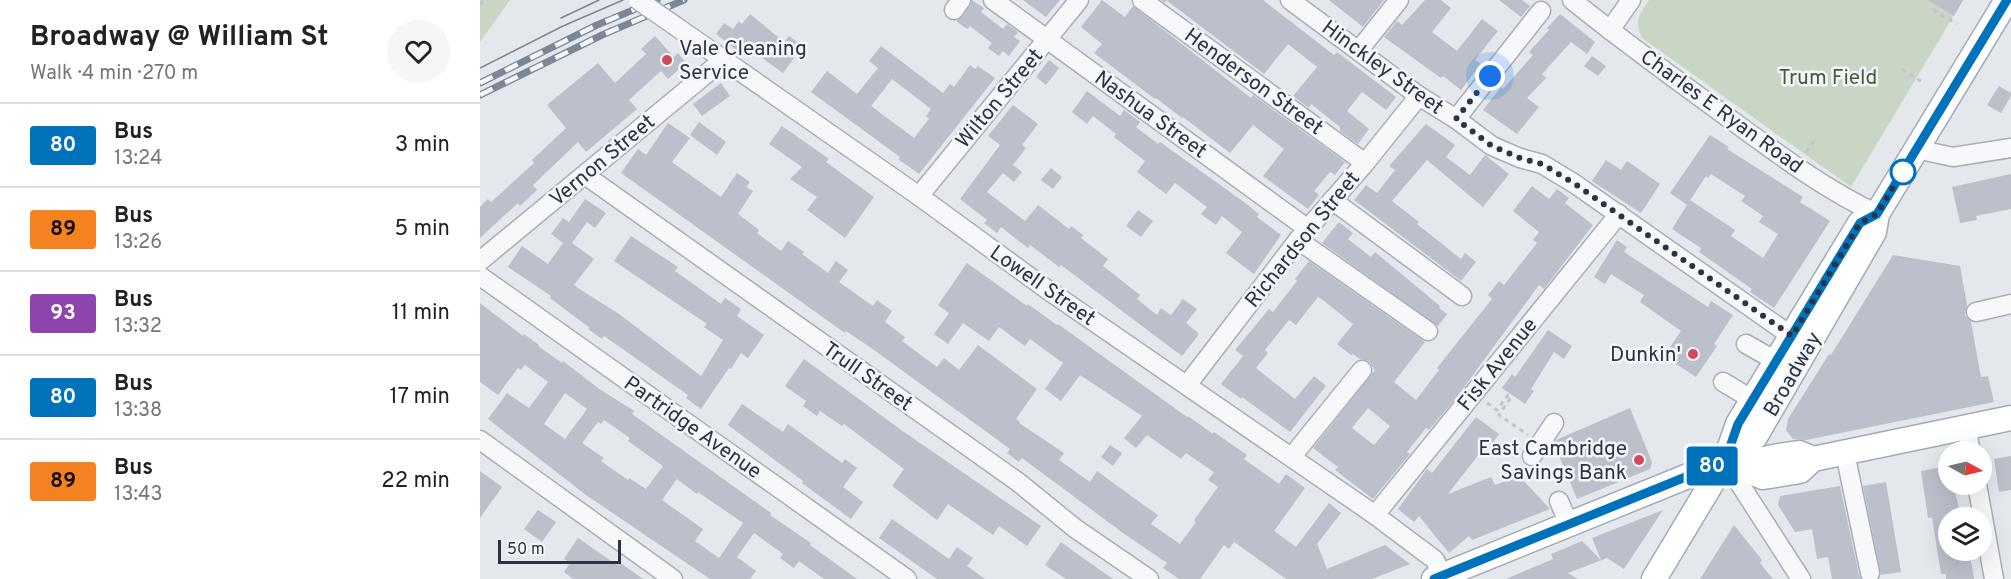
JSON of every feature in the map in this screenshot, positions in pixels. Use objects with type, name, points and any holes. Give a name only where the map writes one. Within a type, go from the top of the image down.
[{"type":"main road","name":"Broadway","points":[[1654,579],[1725,461],[1738,424],[1762,405],[1800,342],[1860,223],[1877,214],[2007,0]]},
{"type":"main road","name":"Broadway","points":[[1762,405],[1776,362],[1800,342]]},
{"type":"main road","points":[[1762,405],[1775,441],[1784,449],[1806,456],[1845,453],[2011,418]]},
{"type":"main road","points":[[1438,577],[1725,461],[1763,477],[1800,471],[1806,456]]},
{"type":"street","name":"Lowell Street","points":[[638,0],[919,196],[1045,288],[1375,515],[1435,560],[1438,577]]},
{"type":"street","name":"Nashua Street","points":[[993,0],[1048,39],[1121,103],[1303,235],[1428,331]]},
{"type":"street","name":"Wilton Street","points":[[919,196],[1079,0]]},
{"type":"street","name":"Henderson Street","points":[[1142,0],[1365,163]]},
{"type":"street","name":"Hinckley Street","points":[[1290,0],[1419,96],[1456,119],[1492,146],[1520,158],[1542,164],[1619,214],[1800,342]]},
{"type":"street","points":[[1359,50],[1399,0]]},
{"type":"street","name":"Charles E Ryan Road","points":[[1572,0],[1774,151],[1849,200],[1877,214]]},
{"type":"street","points":[[1610,30],[1631,0]]},
{"type":"street","points":[[1456,119],[1541,11]]},
{"type":"street","name":"Vernon Street","points":[[480,261],[723,60]]},
{"type":"street","name":"Richardson Street","points":[[1187,385],[1303,235],[1419,96]]},
{"type":"street","points":[[1916,149],[1953,157],[2011,148]]},
{"type":"street","name":"Trull Street","points":[[585,175],[1018,482],[1076,528],[1149,579]]},
{"type":"street","points":[[1332,200],[1462,296]]},
{"type":"street","name":"Fisk Avenue","points":[[1375,515],[1619,214]]},
{"type":"street","name":"Partridge Avenue","points":[[480,276],[907,579]]},
{"type":"street","points":[[1976,312],[2011,304]]},
{"type":"street","points":[[1746,344],[1776,362]]},
{"type":"street","points":[[1293,458],[1362,370]]},
{"type":"street","points":[[1723,382],[1762,405]]},
{"type":"street","points":[[1536,444],[1554,423]]},
{"type":"street","points":[[1966,426],[1969,441]]},
{"type":"street","points":[[480,440],[673,579]]},
{"type":"street","points":[[1845,453],[1870,573]]},
{"type":"street","points":[[1725,461],[1801,579]]},
{"type":"street","points":[[1979,495],[1994,579]]},
{"type":"street","points":[[1559,501],[1569,524]]},
{"type":"path","points":[[480,4],[484,0]]},
{"type":"path","points":[[1932,10],[1957,24]]},
{"type":"path","points":[[1902,69],[1922,82]]},
{"type":"path","points":[[1480,399],[1497,410],[1508,395],[1511,397],[1499,415],[1536,444]]},
{"type":"green space","points":[[480,0],[510,0],[480,42]]},
{"type":"green space","name":"Trum Field","points":[[1649,0],[1963,0],[1851,187],[1642,38],[1638,22]]},
{"type":"building","points":[[972,0],[984,8],[981,12],[1003,29],[1007,24],[1018,32],[1014,37],[1020,41],[1009,56],[1003,51],[999,56],[988,48],[992,43],[970,26],[967,29],[956,21],[963,16]]},
{"type":"building","points":[[1023,0],[1060,0],[1046,17]]},
{"type":"building","points":[[1102,0],[1125,17],[1133,6],[1251,98],[1253,95],[1345,162],[1335,175],[1330,172],[1314,191],[1319,195],[1308,209],[1263,176],[1284,149],[1253,125],[1230,153],[1094,53],[1102,44],[1081,27]]},
{"type":"building","points":[[1166,0],[1263,0],[1334,55],[1337,52],[1396,97],[1386,110],[1362,92],[1347,111],[1369,129],[1358,144],[1311,104],[1309,108],[1293,96],[1317,67],[1288,44],[1264,74]]},
{"type":"building","points":[[1329,0],[1384,0],[1363,27]]},
{"type":"building","points":[[1425,0],[1441,0],[1451,8],[1432,32],[1457,51],[1482,19],[1498,31],[1475,60],[1481,64],[1461,90],[1384,37],[1397,21],[1402,25]]},
{"type":"building","points":[[1499,0],[1522,0],[1530,6],[1521,17]]},
{"type":"building","points":[[1928,0],[1963,0],[1954,16]]},
{"type":"building","points":[[750,14],[784,42],[789,36],[803,46],[783,73],[745,46],[740,53],[716,34],[724,23],[733,29],[739,21],[742,24]]},
{"type":"building","points":[[1560,14],[1595,42],[1587,54],[1571,42],[1542,74],[1546,78],[1527,98],[1539,107],[1517,134],[1483,110],[1501,87],[1503,89],[1533,55],[1529,52]]},
{"type":"building","points":[[655,36],[674,57],[678,53],[686,63],[668,79],[661,71],[629,100],[637,109],[586,152],[578,142],[533,185],[537,190],[520,206],[518,203],[480,238],[480,207],[488,199],[491,202],[534,163],[532,160],[566,128],[547,105],[598,63],[615,83],[646,54],[641,49]]},
{"type":"building","points":[[881,46],[943,93],[950,84],[954,87],[970,65],[975,69],[978,66],[995,78],[919,174],[898,159],[900,157],[811,92],[827,71],[857,94],[878,68],[869,61]],"holes":[[[892,79],[931,109],[926,116],[929,119],[914,138],[871,106]]]},
{"type":"building","points":[[1592,56],[1606,66],[1598,76],[1584,66]]},
{"type":"building","points":[[1049,60],[1059,68],[1046,85],[1036,77]]},
{"type":"building","points":[[721,83],[730,96],[702,116],[693,104]]},
{"type":"building","points":[[1999,86],[2011,93],[2001,113],[1987,105]]},
{"type":"building","points":[[1087,91],[1120,116],[1124,110],[1140,122],[1136,127],[1244,202],[1259,214],[1257,217],[1281,235],[1254,274],[1226,253],[1242,232],[1222,216],[1216,225],[1201,214],[1207,207],[1175,183],[1166,194],[1137,172],[1145,161],[1114,137],[1116,134],[1093,116],[1087,124],[1072,112]]},
{"type":"building","points":[[1013,105],[1038,124],[1022,145],[1026,148],[1013,165],[1022,172],[1014,182],[1003,173],[987,192],[1025,221],[1038,205],[1069,229],[1071,226],[1083,235],[1081,238],[1108,259],[1103,266],[1140,295],[1137,299],[1157,315],[1161,308],[1171,315],[1183,299],[1197,309],[1186,323],[1199,334],[1182,356],[1061,265],[1059,267],[1030,245],[1028,248],[1001,227],[997,233],[984,223],[987,220],[960,199],[1000,145],[988,136]]},
{"type":"building","points":[[699,122],[726,142],[717,155],[690,135]]},
{"type":"building","points":[[668,123],[690,138],[672,162],[721,197],[737,173],[750,182],[746,187],[753,191],[738,214],[759,230],[757,233],[781,251],[788,241],[828,273],[836,261],[848,270],[839,282],[873,306],[877,300],[892,311],[885,322],[905,337],[902,341],[937,367],[944,358],[959,370],[978,345],[1037,389],[1016,419],[1019,423],[1064,453],[1059,460],[1090,482],[1097,471],[1158,515],[1151,524],[1180,544],[1218,487],[1208,480],[1214,472],[1186,453],[1181,459],[1147,435],[1136,448],[1124,438],[1142,416],[1080,375],[1061,401],[1045,389],[1063,363],[1030,339],[1025,346],[999,327],[989,341],[963,323],[948,344],[934,334],[949,313],[938,305],[967,263],[1027,306],[1028,304],[1058,324],[1187,417],[1247,455],[1244,459],[1279,484],[1286,474],[1305,488],[1274,531],[1296,547],[1329,503],[1341,513],[1317,544],[1327,569],[1385,545],[1410,564],[1372,579],[1286,579],[1234,542],[1229,549],[1224,545],[1200,579],[1179,579],[1163,568],[1167,563],[1022,458],[1019,462],[1007,453],[1010,449],[874,350],[846,331],[845,333],[621,173],[638,149],[646,155]]},
{"type":"building","points":[[1426,124],[1455,145],[1446,157],[1470,175],[1485,155],[1509,174],[1483,207],[1427,160],[1392,201],[1461,259],[1465,253],[1476,262],[1461,281],[1354,200],[1366,185],[1377,193],[1395,170],[1389,166]]},
{"type":"building","points":[[782,126],[829,159],[826,162],[874,197],[845,238],[807,210],[817,197],[790,179],[802,167],[769,144]]},
{"type":"building","points":[[1710,135],[1729,147],[1727,149],[1803,197],[1800,202],[1830,221],[1774,308],[1750,292],[1752,289],[1699,252],[1701,248],[1672,229],[1687,205],[1670,193]],"holes":[[[1711,174],[1745,196],[1741,201],[1763,216],[1759,222],[1778,234],[1763,258],[1731,236],[1735,230],[1690,200],[1706,176],[1708,178]]]},
{"type":"building","points":[[1606,160],[1621,170],[1627,161],[1660,184],[1641,213],[1592,181]]},
{"type":"building","points":[[1051,168],[1062,177],[1053,189],[1041,180]]},
{"type":"building","points":[[2011,174],[2011,209],[1976,216],[1977,220],[1960,223],[1952,187]]},
{"type":"building","points":[[1532,186],[1549,199],[1557,189],[1569,198],[1565,203],[1593,225],[1544,289],[1539,285],[1456,398],[1429,430],[1426,428],[1407,452],[1410,454],[1373,499],[1335,470],[1338,467],[1313,448],[1375,370],[1369,361],[1351,355],[1337,344],[1353,324],[1324,301],[1318,297],[1296,325],[1289,320],[1265,350],[1268,353],[1256,368],[1295,399],[1314,376],[1326,386],[1290,432],[1221,384],[1243,356],[1235,350],[1269,309],[1273,312],[1309,261],[1425,342],[1394,382],[1416,400],[1439,370],[1437,368],[1492,299],[1488,295],[1499,281],[1504,285],[1537,243],[1533,240],[1539,232],[1513,211]],"holes":[[[1368,408],[1390,426],[1374,445],[1352,428]]]},
{"type":"building","points":[[585,199],[606,213],[595,228],[587,222],[572,243],[594,259],[574,285],[619,314],[701,376],[723,340],[704,327],[707,324],[614,261],[631,236],[678,267],[675,271],[721,304],[725,298],[741,309],[737,316],[764,335],[748,358],[741,353],[701,409],[686,398],[688,395],[604,336],[602,339],[550,298],[551,296],[508,267],[522,246],[548,264],[563,243],[551,234],[563,218],[569,222]]},
{"type":"building","points":[[1138,210],[1153,221],[1141,237],[1126,226]]},
{"type":"building","points":[[1339,222],[1353,233],[1348,239],[1371,257],[1375,252],[1440,306],[1439,308],[1447,314],[1438,326],[1322,243]]},
{"type":"building","points":[[1617,240],[1627,247],[1624,252],[1708,307],[1711,301],[1733,315],[1714,344],[1717,346],[1696,377],[1664,356],[1681,331],[1640,302],[1644,295],[1611,274],[1605,284],[1594,277]]},
{"type":"building","points":[[1893,255],[1960,266],[1967,305],[1965,315],[1971,322],[1981,377],[1988,376],[1994,402],[1806,440],[1793,439],[1786,430],[1788,419]]},
{"type":"building","points":[[480,303],[523,336],[524,334],[562,363],[563,361],[598,388],[634,411],[632,414],[771,513],[770,515],[857,579],[824,579],[799,561],[794,568],[780,558],[783,554],[754,533],[737,557],[756,571],[750,579],[710,579],[586,495],[488,419],[507,393],[529,408],[548,382],[525,365],[521,370],[518,368],[498,395],[480,382]],"holes":[[[565,393],[587,409],[565,439],[544,424]],[[604,420],[630,438],[628,441],[663,466],[646,489],[629,478],[628,480],[601,461],[604,458],[582,443],[598,422],[601,424]],[[677,479],[743,523],[719,558],[695,541],[703,529],[662,500]]]},
{"type":"building","points":[[1548,330],[1572,346],[1564,359],[1554,352],[1531,389],[1534,391],[1525,404],[1502,388],[1512,374],[1515,377]]},
{"type":"building","points":[[804,359],[904,432],[1041,526],[1027,546],[999,526],[993,535],[948,504],[937,520],[892,486],[904,469],[844,424],[842,426],[820,411],[817,416],[803,406],[806,401],[785,386]]},
{"type":"building","points":[[742,404],[783,432],[788,424],[842,463],[845,459],[857,468],[843,487],[863,502],[851,519],[728,425]]},
{"type":"building","points":[[1630,408],[1652,462],[1650,469],[1577,499],[1554,443],[1556,440]]},
{"type":"building","points":[[1476,417],[1499,434],[1490,446],[1487,444],[1448,494],[1491,477],[1495,485],[1519,476],[1550,509],[1472,540],[1469,536],[1449,553],[1419,516],[1414,522],[1398,509],[1427,469],[1432,473]]},
{"type":"building","points":[[1110,445],[1122,453],[1113,466],[1101,457]]},
{"type":"building","points":[[2011,456],[2011,490],[1999,492],[1994,459]]},
{"type":"building","points":[[1938,468],[1938,495],[1956,495],[1959,507],[1938,507],[1938,555],[1932,517],[1928,518],[1921,471]]},
{"type":"building","points":[[480,471],[502,487],[480,518]]},
{"type":"building","points":[[1886,482],[1901,572],[1881,575],[1863,486]]},
{"type":"building","points":[[1840,486],[1861,579],[1832,579],[1828,557],[1817,559],[1812,529],[1795,532],[1778,505],[1780,496]]},
{"type":"building","points":[[538,510],[556,522],[542,542],[524,529]]},
{"type":"building","points":[[1663,510],[1624,569],[1607,558],[1568,573],[1578,579],[1506,579],[1553,559],[1551,554],[1582,541],[1601,560],[1592,538]]},
{"type":"building","points":[[892,519],[949,559],[957,547],[973,558],[967,566],[985,579],[937,579],[879,538]]},
{"type":"building","points":[[1734,525],[1762,560],[1760,563],[1773,579],[1700,579]]},
{"type":"building","points":[[578,538],[617,565],[619,562],[643,579],[573,579],[564,572],[570,563],[564,559]]},
{"type":"building","points":[[1061,542],[1113,579],[1066,579],[1045,565]]},
{"type":"building","points":[[1939,561],[1971,561],[1974,579],[1946,579],[1946,574],[1941,574]]},
{"type":"tram line","points":[[561,18],[599,0]]},
{"type":"tram line","points":[[480,68],[563,26],[623,0]]},
{"type":"railway","points":[[480,83],[597,25],[657,0]]},
{"type":"railway","points":[[480,95],[602,35],[684,0]]},
{"type":"bus line","name":"80","points":[[1434,579],[1725,461],[1738,424],[1860,223],[1877,214],[2007,0]]},
{"type":"place","name":"Vale Cleaning Service","points":[[667,60]]},
{"type":"place","name":"Dunkin'","points":[[1693,354]]},
{"type":"place","name":"East Cambridge Savings Bank","points":[[1639,460]]},
{"type":"route","points":[[1490,76],[1456,119],[1492,146],[1520,158],[1542,164],[1575,184],[1792,336],[1860,223],[1877,214],[1906,166],[1903,172]]}]
